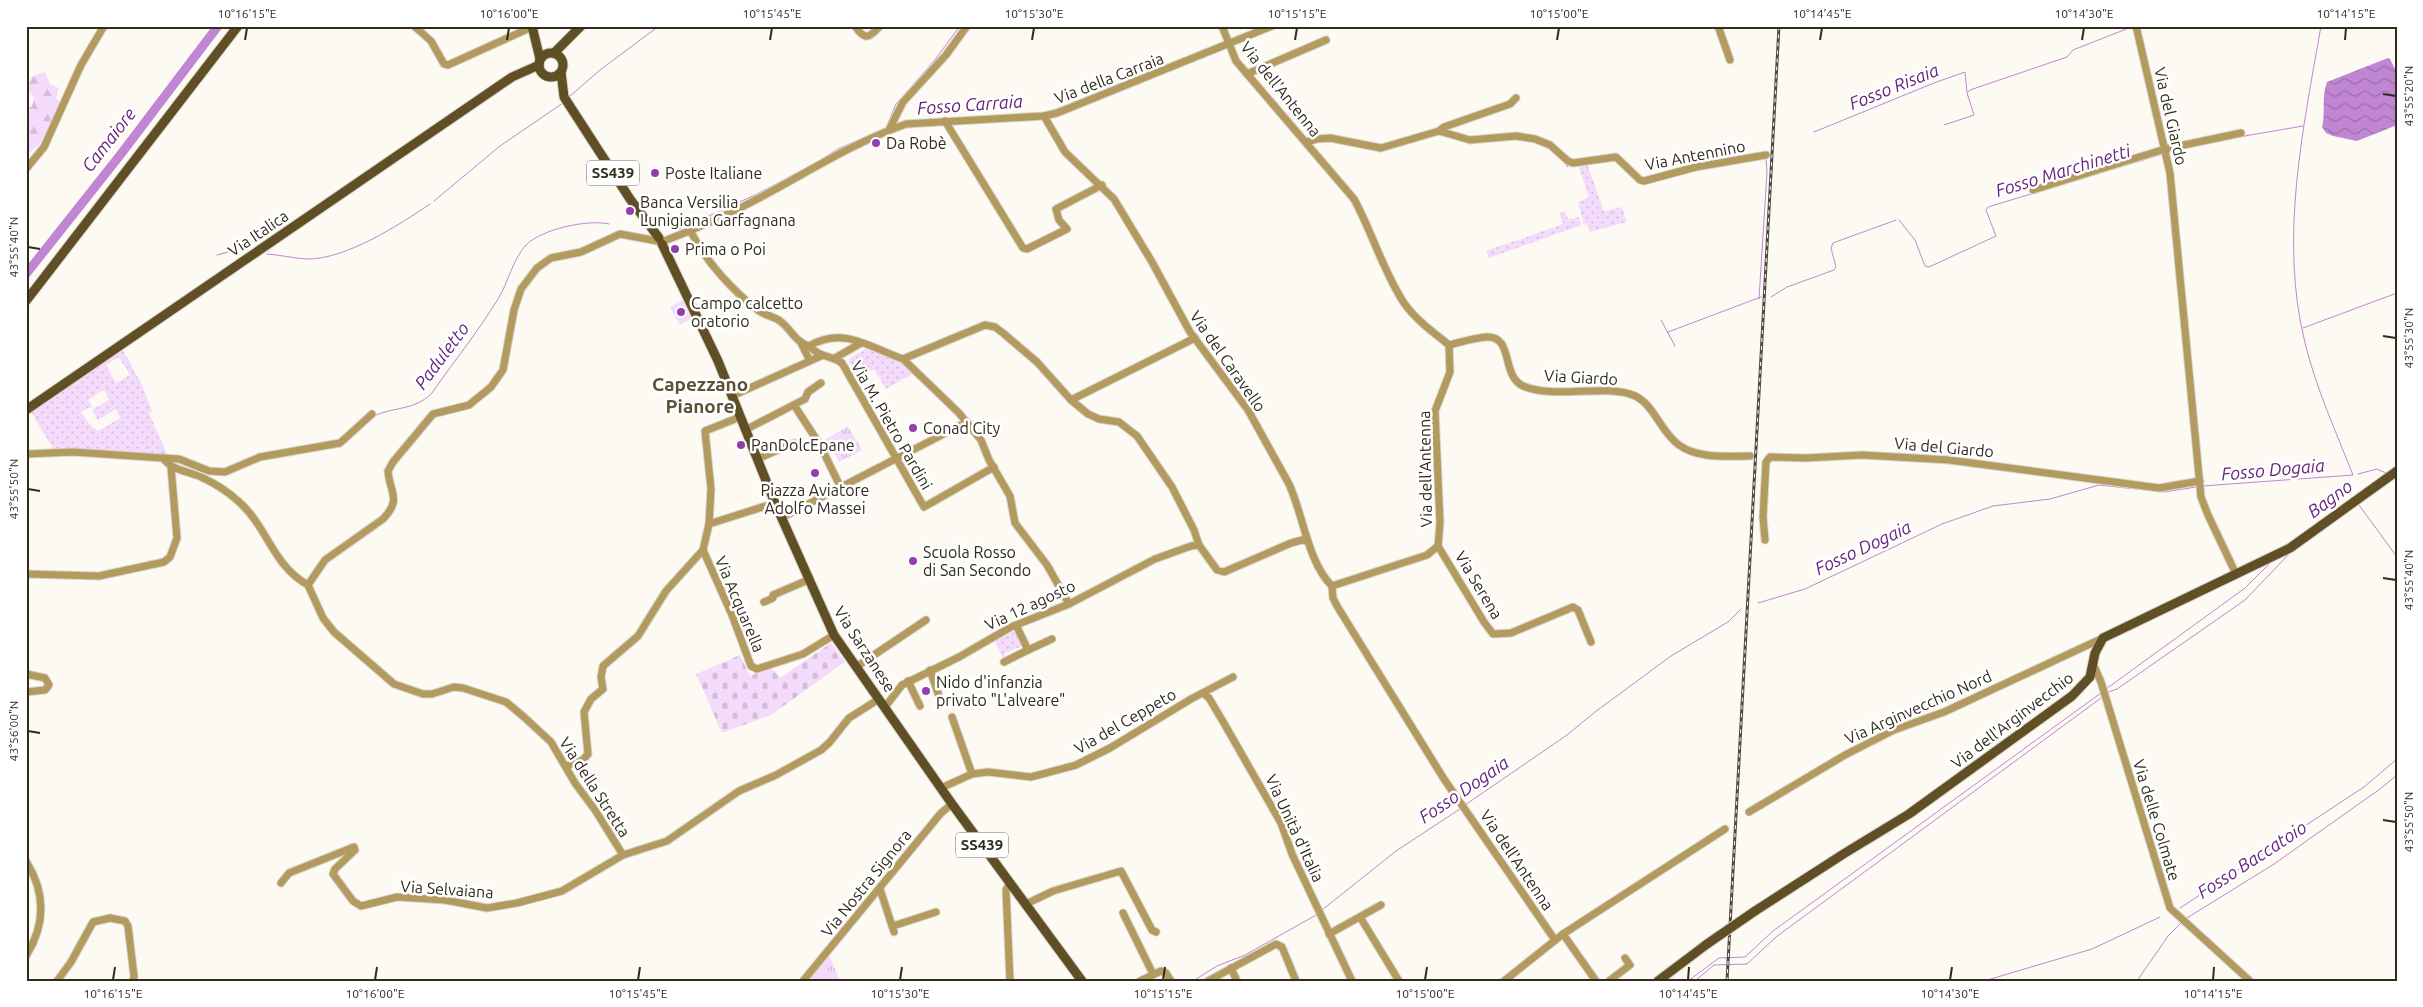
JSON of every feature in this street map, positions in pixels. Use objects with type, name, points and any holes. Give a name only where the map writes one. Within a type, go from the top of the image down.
[{"type":"main road","points":[[26,301],[238,26]]},
{"type":"main road","name":"SS439","points":[[532,26],[543,69],[562,92]]},
{"type":"main road","points":[[561,72],[543,69],[552,53],[571,38],[581,26]]},
{"type":"main road","points":[[535,43],[562,61],[571,38]]},
{"type":"main road","name":"SS439","points":[[562,61],[562,92]]},
{"type":"main road","name":"Via Italica","points":[[26,410],[520,72],[543,69]]},
{"type":"main road","name":"Via Sarzanese","points":[[562,92],[630,199],[660,241],[718,362],[781,518],[834,635],[952,804],[1082,981]]},
{"type":"main road","points":[[2102,638],[2290,548],[2397,471]]},
{"type":"main road","name":"Via dell'Arginvecchio","points":[[1658,981],[1755,911],[1845,852],[1909,814],[2072,696],[2085,684],[2094,666],[2095,654],[2102,638]]},
{"type":"street","points":[[26,169],[44,147],[82,65],[104,26]]},
{"type":"street","points":[[414,26],[432,41],[444,64],[448,65],[532,26]]},
{"type":"street","points":[[855,26],[860,34],[865,36],[871,35],[880,26]]},
{"type":"street","name":"Via dell'Antenna","points":[[1222,26],[1232,56],[1354,198],[1367,223],[1393,284],[1405,304],[1449,345],[1450,372],[1435,411],[1440,523],[1438,546],[1427,555],[1332,586],[1333,598],[1464,806],[1555,940]]},
{"type":"street","name":"Via della Carraia","points":[[660,241],[691,232],[772,192],[831,157],[906,124],[1044,116],[1228,45],[1272,26]]},
{"type":"street","points":[[1718,26],[1730,60]]},
{"type":"street","points":[[889,130],[903,102],[946,55],[965,27]]},
{"type":"street","name":"Via del Giardo","points":[[2137,28],[2165,152],[2176,220],[2200,485],[2208,515],[2236,574]]},
{"type":"street","points":[[1247,74],[1326,40]]},
{"type":"street","points":[[1306,142],[1330,138],[1381,148],[1439,131],[1444,127],[1510,104],[1516,98]]},
{"type":"street","name":"Via del Caravello","points":[[1044,116],[1065,152],[1088,176],[1102,185],[1114,199],[1152,262],[1190,332],[1248,410],[1295,495],[1307,541],[1332,586]]},
{"type":"street","points":[[945,121],[1023,248],[1027,249],[1067,229],[1058,220],[1056,209],[1102,185]]},
{"type":"street","name":"Via Antennino","points":[[1439,131],[1470,140],[1499,136],[1527,137],[1550,145],[1568,161],[1573,162],[1616,157],[1640,180],[1644,181],[1696,167],[1766,155]]},
{"type":"street","points":[[2033,190],[2165,152],[2241,133]]},
{"type":"street","points":[[691,232],[710,261],[735,289],[758,310],[779,320],[805,345],[821,356]]},
{"type":"street","points":[[26,454],[73,452],[166,463],[201,477],[232,496],[259,523],[284,566],[308,585],[325,560],[390,512],[395,497],[388,471],[393,462],[433,414],[456,410],[475,401],[491,387],[499,376],[506,357],[516,303],[521,289],[533,272],[551,258],[581,252],[620,234],[660,241]]},
{"type":"street","points":[[902,359],[985,325],[995,327],[1037,362],[1071,400],[1092,416],[1119,422],[1137,436],[1181,503],[1194,530],[1198,545],[1212,566],[1220,572],[1224,572],[1291,543],[1302,540],[1307,541]]},
{"type":"street","points":[[805,345],[842,336],[902,359],[967,422],[981,440],[1010,496],[1015,523],[1047,565],[1069,604]]},
{"type":"street","name":"Via Giardo","points":[[1449,345],[1487,336],[1497,338],[1504,345],[1509,370],[1521,385],[1540,390],[1582,390],[1629,394],[1639,397],[1647,404],[1672,440],[1688,450],[1715,455],[1750,456]]},
{"type":"street","points":[[1071,400],[1195,338]]},
{"type":"street","points":[[835,358],[862,343]]},
{"type":"street","points":[[805,345],[809,359],[808,362]]},
{"type":"street","points":[[732,396],[821,356]]},
{"type":"street","name":"Via M. Pietro Pardini","points":[[821,356],[835,358],[842,363],[924,507],[994,467]]},
{"type":"street","points":[[745,430],[805,399],[808,392],[821,383]]},
{"type":"street","points":[[794,405],[820,445],[841,488]]},
{"type":"street","points":[[166,463],[179,460],[209,471],[226,472],[260,457],[340,443],[372,414]]},
{"type":"street","name":"Via Acquarella","points":[[566,766],[583,760],[588,754],[583,718],[591,700],[602,689],[601,677],[603,666],[638,636],[666,591],[703,550],[709,524],[711,489],[705,431],[740,417]]},
{"type":"street","points":[[781,518],[967,422]]},
{"type":"street","points":[[757,458],[794,443]]},
{"type":"street","name":"Via del Giardo","points":[[1765,540],[1763,517],[1766,462],[1770,457],[1806,458],[1862,455],[1949,460],[2159,488],[2200,485]]},
{"type":"street","points":[[26,574],[99,576],[164,562],[170,557],[177,538],[166,463]]},
{"type":"street","points":[[709,524],[775,503]]},
{"type":"street","name":"Via 12 agosto","points":[[885,708],[898,689],[908,681],[1016,625],[1069,604],[1155,559],[1198,545]]},
{"type":"street","name":"Via Serena","points":[[1438,546],[1493,634],[1511,633],[1573,607],[1578,610],[1591,642]]},
{"type":"street","name":"Via Acquarella","points":[[703,550],[753,668],[803,654],[834,635]]},
{"type":"street","points":[[764,602],[773,598],[773,595],[808,580]]},
{"type":"street","name":"Via della Stretta","points":[[308,585],[323,618],[334,632],[390,681],[418,694],[432,694],[454,687],[463,688],[506,702],[551,742],[623,855]]},
{"type":"street","points":[[856,667],[926,620]]},
{"type":"street","points":[[1016,625],[1028,650]]},
{"type":"street","name":"Via Arginvecchio Nord","points":[[1750,812],[1844,754],[1894,730],[1944,712],[2102,638]]},
{"type":"street","points":[[1004,662],[1052,639]]},
{"type":"street","name":"Via delle Colmate","points":[[2094,666],[2101,682],[2168,905],[2250,981]]},
{"type":"street","points":[[930,670],[940,698]]},
{"type":"street","points":[[26,674],[45,678],[50,685],[45,690],[26,692]]},
{"type":"street","name":"Via del Ceppeto","points":[[942,788],[972,774],[998,772],[1031,777],[1076,765],[1110,748],[1233,677]]},
{"type":"street","points":[[908,681],[921,703]]},
{"type":"street","name":"Via Unità d'Italia","points":[[1203,693],[1209,698],[1225,724],[1281,823],[1292,854],[1352,981]]},
{"type":"street","points":[[623,855],[667,841],[739,791],[821,750],[830,743],[849,718],[879,699]]},
{"type":"street","points":[[952,717],[972,774]]},
{"type":"street","name":"Via Nostra Signora","points":[[803,981],[941,813],[952,804]]},
{"type":"street","points":[[1504,981],[1563,934],[1725,829]]},
{"type":"street","name":"Via Selvaiana","points":[[281,883],[290,873],[354,847],[355,850],[333,871],[333,874],[358,904],[364,905],[398,897],[444,900],[482,908],[502,907],[562,891],[623,855]]},
{"type":"street","points":[[26,861],[35,875],[41,890],[42,906],[34,942],[26,956]]},
{"type":"street","points":[[1026,904],[1053,891],[1121,871],[1152,930],[1156,932]]},
{"type":"street","points":[[1010,883],[1006,890],[1010,981]]},
{"type":"street","points":[[880,889],[894,929],[936,912]]},
{"type":"street","points":[[1329,934],[1382,905]]},
{"type":"street","points":[[1123,913],[1153,974]]},
{"type":"street","points":[[1360,917],[1400,981]]},
{"type":"street","points":[[57,981],[71,962],[93,922],[110,918],[125,921],[128,926],[133,981]]},
{"type":"street","points":[[1563,934],[1596,981]]},
{"type":"street","points":[[1208,981],[1276,944],[1282,947],[1296,981]]},
{"type":"street","points":[[1609,981],[1630,966],[1625,958]]},
{"type":"street","points":[[1231,968],[1237,981]]},
{"type":"street","points":[[1140,981],[1164,971],[1171,981]]},
{"type":"green space","points":[[45,72],[50,84],[59,88],[56,98],[61,103],[39,145],[26,155],[26,109],[32,106],[34,98],[27,88],[32,76]]},
{"type":"green space","points":[[1587,163],[1604,211],[1622,207],[1627,222],[1590,232],[1587,224],[1584,225],[1578,202],[1589,197],[1578,165]]},
{"type":"green space","points":[[1565,212],[1568,219],[1579,217],[1582,225],[1489,258],[1486,251],[1563,224],[1559,213]]},
{"type":"green space","name":"Campo calcetto oratorio","points":[[682,300],[692,318],[680,325],[670,307]]},
{"type":"green space","points":[[121,346],[141,383],[152,411],[149,413],[168,456],[56,453],[29,409]],"holes":[[[119,357],[130,375],[116,383],[106,365]],[[105,391],[109,400],[92,410],[98,420],[116,409],[120,418],[98,431],[91,426],[81,412],[90,407],[93,408],[88,400]]]},
{"type":"green space","points":[[867,348],[900,362],[914,373],[886,389],[874,369],[858,378],[849,361],[850,358]]},
{"type":"green space","points":[[848,426],[862,450],[839,462],[829,443],[825,444],[823,441]]},
{"type":"green space","points":[[1015,631],[1022,646],[1004,654],[1004,660],[995,641]]},
{"type":"green space","points":[[831,643],[845,662],[771,715],[722,733],[696,674],[740,655],[750,676],[771,667],[780,678]]},
{"type":"green space","points":[[829,955],[840,981],[806,981],[826,957]]},
{"type":"water","points":[[2388,58],[2397,73],[2397,125],[2357,141],[2326,133],[2322,127],[2324,94],[2327,82]]},
{"type":"waterway","name":"Camaiore","points":[[26,274],[121,154],[218,26]]},
{"type":"waterway","points":[[570,96],[600,70],[659,26]]},
{"type":"waterway","points":[[886,128],[896,104],[934,61],[960,26]]},
{"type":"waterway","name":"Fosso Risaia","points":[[1944,125],[1974,115],[1967,93],[1970,90],[2067,57],[2073,50],[2134,26]]},
{"type":"waterway","name":"Fosso Dogaia","points":[[2203,486],[2353,475],[2327,410],[2305,343],[2297,303],[2294,264],[2296,184],[2321,26]]},
{"type":"waterway","name":"Fosso Risaia","points":[[1814,132],[1965,72],[1967,92]]},
{"type":"waterway","name":"Fosso Carraia","points":[[1051,111],[1075,102]]},
{"type":"waterway","points":[[434,201],[500,146],[563,103]]},
{"type":"waterway","name":"Fosso Marchinetti","points":[[2233,138],[2303,126]]},
{"type":"waterway","points":[[814,164],[838,149],[856,141]]},
{"type":"waterway","points":[[1327,142],[1335,142]]},
{"type":"waterway","name":"Fosso Marchinetti","points":[[2169,153],[2180,149]]},
{"type":"waterway","name":"Fosso Marchinetti","points":[[1899,220],[1915,240],[1925,266],[1929,267],[1996,236],[1986,210],[1988,207],[2163,154]]},
{"type":"waterway","points":[[1556,155],[1568,167]]},
{"type":"waterway","points":[[1759,299],[1767,172],[1766,158]]},
{"type":"waterway","points":[[678,230],[757,194],[810,166]]},
{"type":"waterway","points":[[267,254],[306,259],[337,254],[371,240],[430,204]]},
{"type":"waterway","name":"Fosso Marchinetti","points":[[1771,297],[1787,287],[1834,270],[1836,267],[1831,248],[1833,243],[1896,220]]},
{"type":"waterway","name":"Paduletto","points":[[374,416],[412,406],[432,393],[502,293],[521,251],[533,239],[554,230],[578,224],[609,224]]},
{"type":"waterway","points":[[217,255],[240,249],[248,249]]},
{"type":"waterway","points":[[2303,328],[2397,293]]},
{"type":"waterway","name":"Fosso Marchinetti","points":[[1668,332],[1761,297]]},
{"type":"waterway","name":"Fosso Marchinetti","points":[[1661,320],[1675,346]]},
{"type":"waterway","name":"Paduletto","points":[[345,443],[355,434]]},
{"type":"waterway","name":"Paduletto","points":[[324,449],[340,447]]},
{"type":"waterway","name":"Fosso Dogaia","points":[[2358,474],[2377,469],[2386,473]]},
{"type":"waterway","name":"Paduletto","points":[[214,475],[231,473]]},
{"type":"waterway","name":"Fosso Dogaia","points":[[1758,603],[1805,589],[1942,524],[1993,506],[2050,499],[2099,485],[2164,492],[2196,487]]},
{"type":"waterway","points":[[2106,693],[2117,689],[2245,600],[2289,554],[2384,485]]},
{"type":"waterway","points":[[2359,505],[2397,557]]},
{"type":"waterway","points":[[2106,689],[2245,588],[2271,562]]},
{"type":"waterway","name":"Fosso Dogaia","points":[[1465,805],[1567,735],[1671,656],[1728,622],[1741,609]]},
{"type":"waterway","points":[[1688,981],[1719,958],[1745,957],[1773,931],[2101,693]]},
{"type":"waterway","points":[[1695,981],[1714,965],[1747,964],[1776,937],[2101,698]]},
{"type":"waterway","points":[[2180,908],[2364,787],[2397,759]]},
{"type":"waterway","name":"Fosso Baccatoio","points":[[2187,918],[2274,864],[2397,775]]},
{"type":"waterway","name":"Fosso Dogaia","points":[[1322,910],[1396,851],[1460,809]]},
{"type":"waterway","name":"Fosso Dogaia","points":[[1193,981],[1217,966],[1245,955],[1318,914]]},
{"type":"waterway","points":[[1984,981],[2092,949],[2160,917]]},
{"type":"waterway","name":"Fosso Baccatoio","points":[[2137,981],[2168,936],[2182,922]]},
{"type":"railway","points":[[1727,981],[1779,26]]},
{"type":"place","name":"Da Robè","points":[[876,143]]},
{"type":"place","name":"Poste Italiane","points":[[655,173]]},
{"type":"place","name":"Banca Versilia Lunigiana Garfagnana","points":[[630,211]]},
{"type":"place","name":"Prima o Poi","points":[[675,249]]},
{"type":"place","name":"Campo calcetto oratorio","points":[[681,312]]},
{"type":"place","name":"Conad City","points":[[913,428]]},
{"type":"place","name":"PanDolcEpane","points":[[741,445]]},
{"type":"place","name":"Piazza Aviatore Adolfo Massei","points":[[815,473]]},
{"type":"place","name":"Scuola Rosso di San Secondo","points":[[913,561]]},
{"type":"place","name":"Nido d'infanzia privato \"L'alveare\"","points":[[926,691]]},
{"type":"district","name":"Capezzano Pianore","points":[[700,395]]},
{"type":"water label","name":"Bagno","points":[[2330,499]]}]
